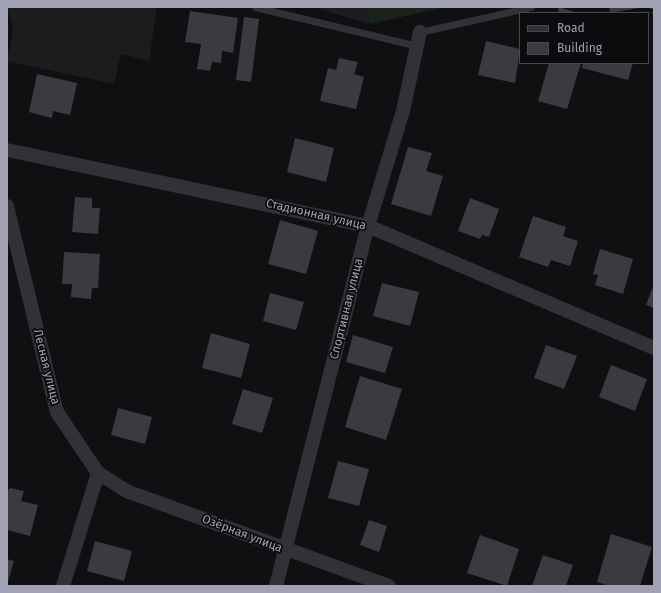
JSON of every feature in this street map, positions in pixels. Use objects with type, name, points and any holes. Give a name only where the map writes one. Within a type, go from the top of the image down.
[{"type":"street","name":"Спортивная улица","points":[[276,586],[368,226],[403,111],[420,32]]},
{"type":"street","name":"Стадионная улица","points":[[7,150],[368,226],[654,348]]},
{"type":"street","name":"Лесная улица","points":[[7,206],[57,412],[98,473]]},
{"type":"street","name":"Озёрная улица","points":[[98,473],[129,492],[286,551],[389,586]]},
{"type":"street","points":[[63,586],[98,473]]},
{"type":"lane","points":[[254,7],[418,46]]},
{"type":"lane","points":[[420,32],[531,7]]},
{"type":"path","points":[[652,7],[654,14]]},
{"type":"shaded area","points":[[7,7],[157,7],[149,61],[121,54],[114,84],[7,61],[13,30]]},
{"type":"shaded area","points":[[312,7],[366,7],[370,24]]},
{"type":"shaded area","points":[[366,7],[446,7],[370,24]]},
{"type":"building","points":[[559,7],[574,12],[558,12]]},
{"type":"building","points":[[609,7],[638,7],[616,12],[610,12]]},
{"type":"building","points":[[190,11],[238,18],[233,53],[222,51],[221,63],[212,62],[210,71],[197,69],[201,44],[185,42]]},
{"type":"building","points":[[244,17],[259,19],[251,82],[236,80]]},
{"type":"building","points":[[486,41],[519,49],[515,83],[478,75]]},
{"type":"building","points":[[339,58],[358,62],[354,74],[364,77],[356,109],[320,101],[328,68],[336,70]]},
{"type":"building","points":[[549,64],[581,64],[567,109],[538,101]]},
{"type":"building","points":[[583,64],[633,64],[628,80],[582,68]]},
{"type":"building","points":[[37,74],[77,83],[70,115],[53,111],[52,118],[29,112]]},
{"type":"building","points":[[295,138],[334,148],[326,182],[287,172]]},
{"type":"building","points":[[408,147],[432,153],[426,171],[443,176],[431,216],[391,204]]},
{"type":"building","points":[[75,197],[92,198],[92,208],[100,208],[98,234],[72,232]]},
{"type":"building","points":[[470,198],[499,209],[489,237],[482,235],[480,239],[458,231]]},
{"type":"building","points":[[533,216],[566,227],[563,236],[578,241],[570,266],[551,260],[548,267],[519,257]]},
{"type":"building","points":[[280,220],[318,231],[306,274],[268,264]]},
{"type":"building","points":[[600,249],[633,259],[623,294],[595,285],[598,275],[593,274]]},
{"type":"building","points":[[64,252],[100,254],[98,288],[92,288],[91,299],[71,297],[72,284],[62,284]]},
{"type":"building","points":[[382,283],[419,292],[410,326],[373,316]]},
{"type":"building","points":[[654,284],[654,308],[646,305]]},
{"type":"building","points":[[270,293],[304,302],[296,330],[263,321]]},
{"type":"building","points":[[211,333],[250,344],[241,378],[202,368]]},
{"type":"building","points":[[353,335],[393,347],[385,373],[346,362]]},
{"type":"building","points":[[546,345],[577,356],[564,389],[534,378]]},
{"type":"building","points":[[611,365],[647,379],[635,411],[599,397]]},
{"type":"building","points":[[360,376],[402,389],[386,440],[345,427]]},
{"type":"building","points":[[243,389],[273,398],[262,433],[232,424]]},
{"type":"building","points":[[118,408],[152,417],[145,444],[111,435]]},
{"type":"building","points":[[338,461],[369,469],[359,506],[328,498]]},
{"type":"building","points":[[10,488],[24,491],[21,501],[38,505],[30,536],[7,530],[7,492]]},
{"type":"building","points":[[369,520],[387,526],[379,552],[360,545]]},
{"type":"building","points":[[611,534],[652,547],[640,586],[610,586],[597,582]]},
{"type":"building","points":[[480,535],[519,549],[507,586],[467,573]]},
{"type":"building","points":[[95,541],[132,551],[124,581],[87,571]]},
{"type":"building","points":[[543,555],[573,565],[566,586],[532,586]]},
{"type":"building","points":[[7,559],[14,561],[7,585]]}]
